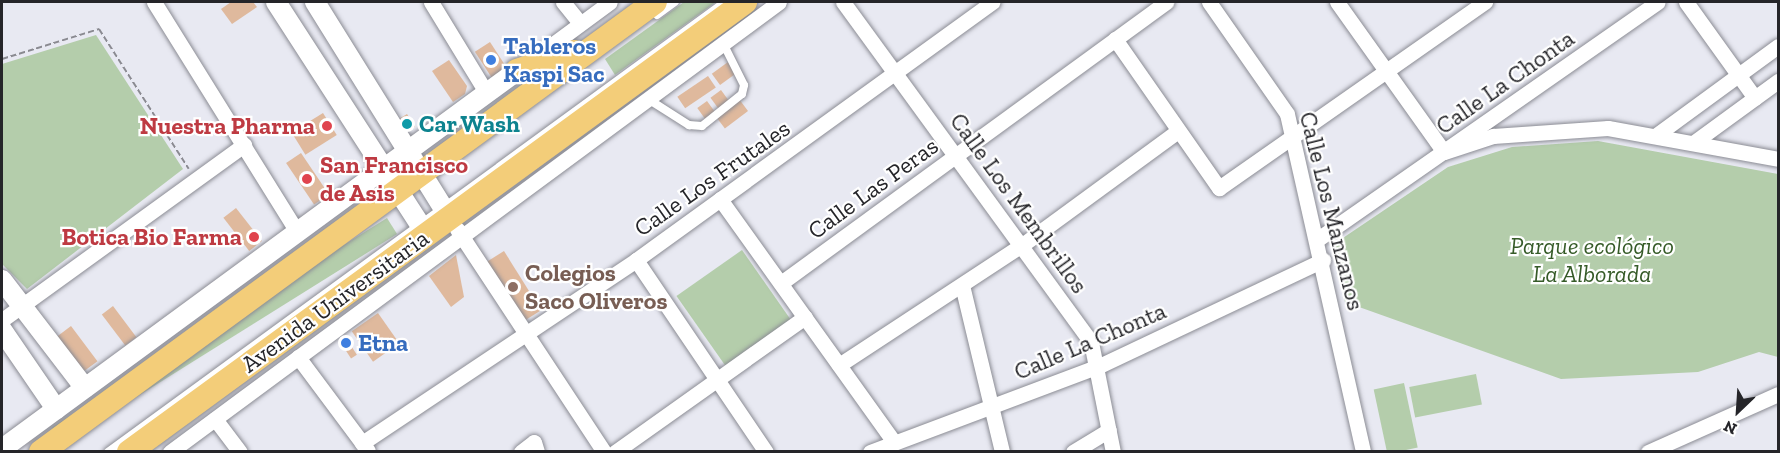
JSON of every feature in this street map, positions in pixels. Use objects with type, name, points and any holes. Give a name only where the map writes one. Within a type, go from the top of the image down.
[{"type":"main road","name":"Avenida Universitaria","points":[[129,452],[428,237],[745,2]]},
{"type":"main road","points":[[41,452],[399,196],[651,12]]},
{"type":"main road","points":[[517,71],[598,51]]},
{"type":"street","points":[[154,2],[297,232]]},
{"type":"street","points":[[276,2],[380,171],[428,237]]},
{"type":"street","points":[[315,2],[525,336],[604,452]]},
{"type":"street","points":[[431,2],[486,92]]},
{"type":"street","points":[[563,2],[580,23]]},
{"type":"street","points":[[2,449],[610,2]]},
{"type":"street","name":"Avenida Universitaria","points":[[451,220],[648,99],[779,2]]},
{"type":"street","name":"Calle Los Membrillos","points":[[843,2],[898,74],[1091,342],[1099,366],[1113,452]]},
{"type":"street","name":"Calle Los Frutales","points":[[365,447],[636,260],[898,74],[993,2]]},
{"type":"street","name":"Calle Las Peras","points":[[781,283],[1167,2]]},
{"type":"street","name":"Calle Los Manzanos","points":[[1209,2],[1271,86],[1287,114],[1323,260],[1363,452]]},
{"type":"street","points":[[1337,2],[1444,152],[1493,136],[1538,130],[1608,128],[1779,159]]},
{"type":"street","points":[[1115,39],[1219,188],[1388,73],[1485,2]]},
{"type":"street","name":"Calle La Chonta","points":[[1318,239],[1658,2]]},
{"type":"street","points":[[1686,2],[1755,98]]},
{"type":"street","points":[[1655,136],[1779,46]]},
{"type":"street","points":[[1693,143],[1779,81]]},
{"type":"street","points":[[839,365],[1022,245],[1178,131]]},
{"type":"street","points":[[2,320],[194,177],[244,145]]},
{"type":"street","points":[[720,199],[894,442]]},
{"type":"street","name":"Avenida Universitaria","points":[[170,452],[298,357],[428,237]]},
{"type":"street","points":[[636,260],[766,452]]},
{"type":"street","name":"Calle La Chonta","points":[[870,452],[1099,366],[1323,260]]},
{"type":"street","points":[[2,280],[24,303],[85,388]]},
{"type":"street","points":[[962,285],[1002,452]]},
{"type":"street","points":[[615,452],[805,317]]},
{"type":"street","points":[[2,330],[56,409]]},
{"type":"street","points":[[298,357],[365,447]]},
{"type":"street","points":[[1648,452],[1779,394]]},
{"type":"street","points":[[215,419],[240,452]]},
{"type":"street","points":[[1073,452],[1109,430]]},
{"type":"street","points":[[521,452],[536,447]]},
{"type":"lane","points":[[651,12],[675,2]]},
{"type":"lane","points":[[451,220],[725,2]]},
{"type":"lane","points":[[648,99],[689,125],[702,126],[742,94],[744,85],[723,42]]},
{"type":"lane","points":[[59,452],[399,196]]},
{"type":"lane","points":[[108,452],[428,237]]},
{"type":"path","points":[[2,59],[99,29],[194,177]]},
{"type":"green space","points":[[684,2],[716,2],[615,75],[605,59]]},
{"type":"green space","points":[[96,35],[183,169],[27,289],[2,264],[2,64]]},
{"type":"green space","name":"Parque ecológico La Alborada","points":[[1598,141],[1778,174],[1778,357],[1759,352],[1698,372],[1561,379],[1345,302],[1334,244],[1448,167],[1512,147]]},
{"type":"green space","points":[[387,218],[397,234],[62,443],[52,427]]},
{"type":"green space","points":[[742,250],[791,320],[725,366],[676,296]]},
{"type":"green space","points":[[1476,374],[1482,404],[1415,417],[1409,387]]},
{"type":"green space","points":[[1404,383],[1418,448],[1387,452],[1374,389]]},
{"type":"building","points":[[231,2],[253,2],[257,7],[232,24],[221,9]]},
{"type":"building","name":"Tableros Kaspi Sac","points":[[490,42],[507,68],[492,78],[475,52]]},
{"type":"building","points":[[449,60],[467,86],[465,94],[453,102],[432,71]]},
{"type":"building","points":[[728,62],[736,73],[720,85],[712,74]]},
{"type":"building","points":[[708,76],[716,88],[685,108],[677,97]]},
{"type":"building","points":[[721,90],[729,101],[719,109],[710,98]]},
{"type":"building","points":[[739,99],[748,111],[725,128],[716,116]]},
{"type":"building","points":[[707,101],[715,112],[706,119],[697,108]]},
{"type":"building","points":[[323,113],[337,135],[305,155],[292,133]]},
{"type":"building","name":"Car Wash","points":[[407,114],[415,127],[406,133],[398,120]]},
{"type":"building","name":"San Francisco de Asis","points":[[301,153],[329,194],[314,205],[286,163]]},
{"type":"building","points":[[236,208],[262,241],[249,251],[223,218]]},
{"type":"building","name":"Colegios Saco Oliveros","points":[[504,251],[541,310],[522,322],[485,263]]},
{"type":"building","points":[[456,255],[464,297],[451,307],[429,276]]},
{"type":"building","points":[[113,306],[136,337],[125,346],[102,314]]},
{"type":"building","points":[[378,313],[399,343],[373,362],[352,331]]},
{"type":"building","points":[[71,326],[97,361],[84,371],[57,336]]},
{"type":"building","points":[[346,338],[357,355],[351,359],[340,342]]},
{"type":"place","name":"Tableros Kaspi Sac","points":[[491,60]]},
{"type":"place","name":"Car Wash","points":[[407,124]]},
{"type":"place","name":"Nuestra Pharma","points":[[327,126]]},
{"type":"place","name":"San Francisco de Asis","points":[[307,179]]},
{"type":"place","name":"Botica Bio Farma","points":[[254,237]]},
{"type":"place","name":"Colegios Saco Oliveros","points":[[513,287]]},
{"type":"place","name":"Etna","points":[[346,343]]}]
